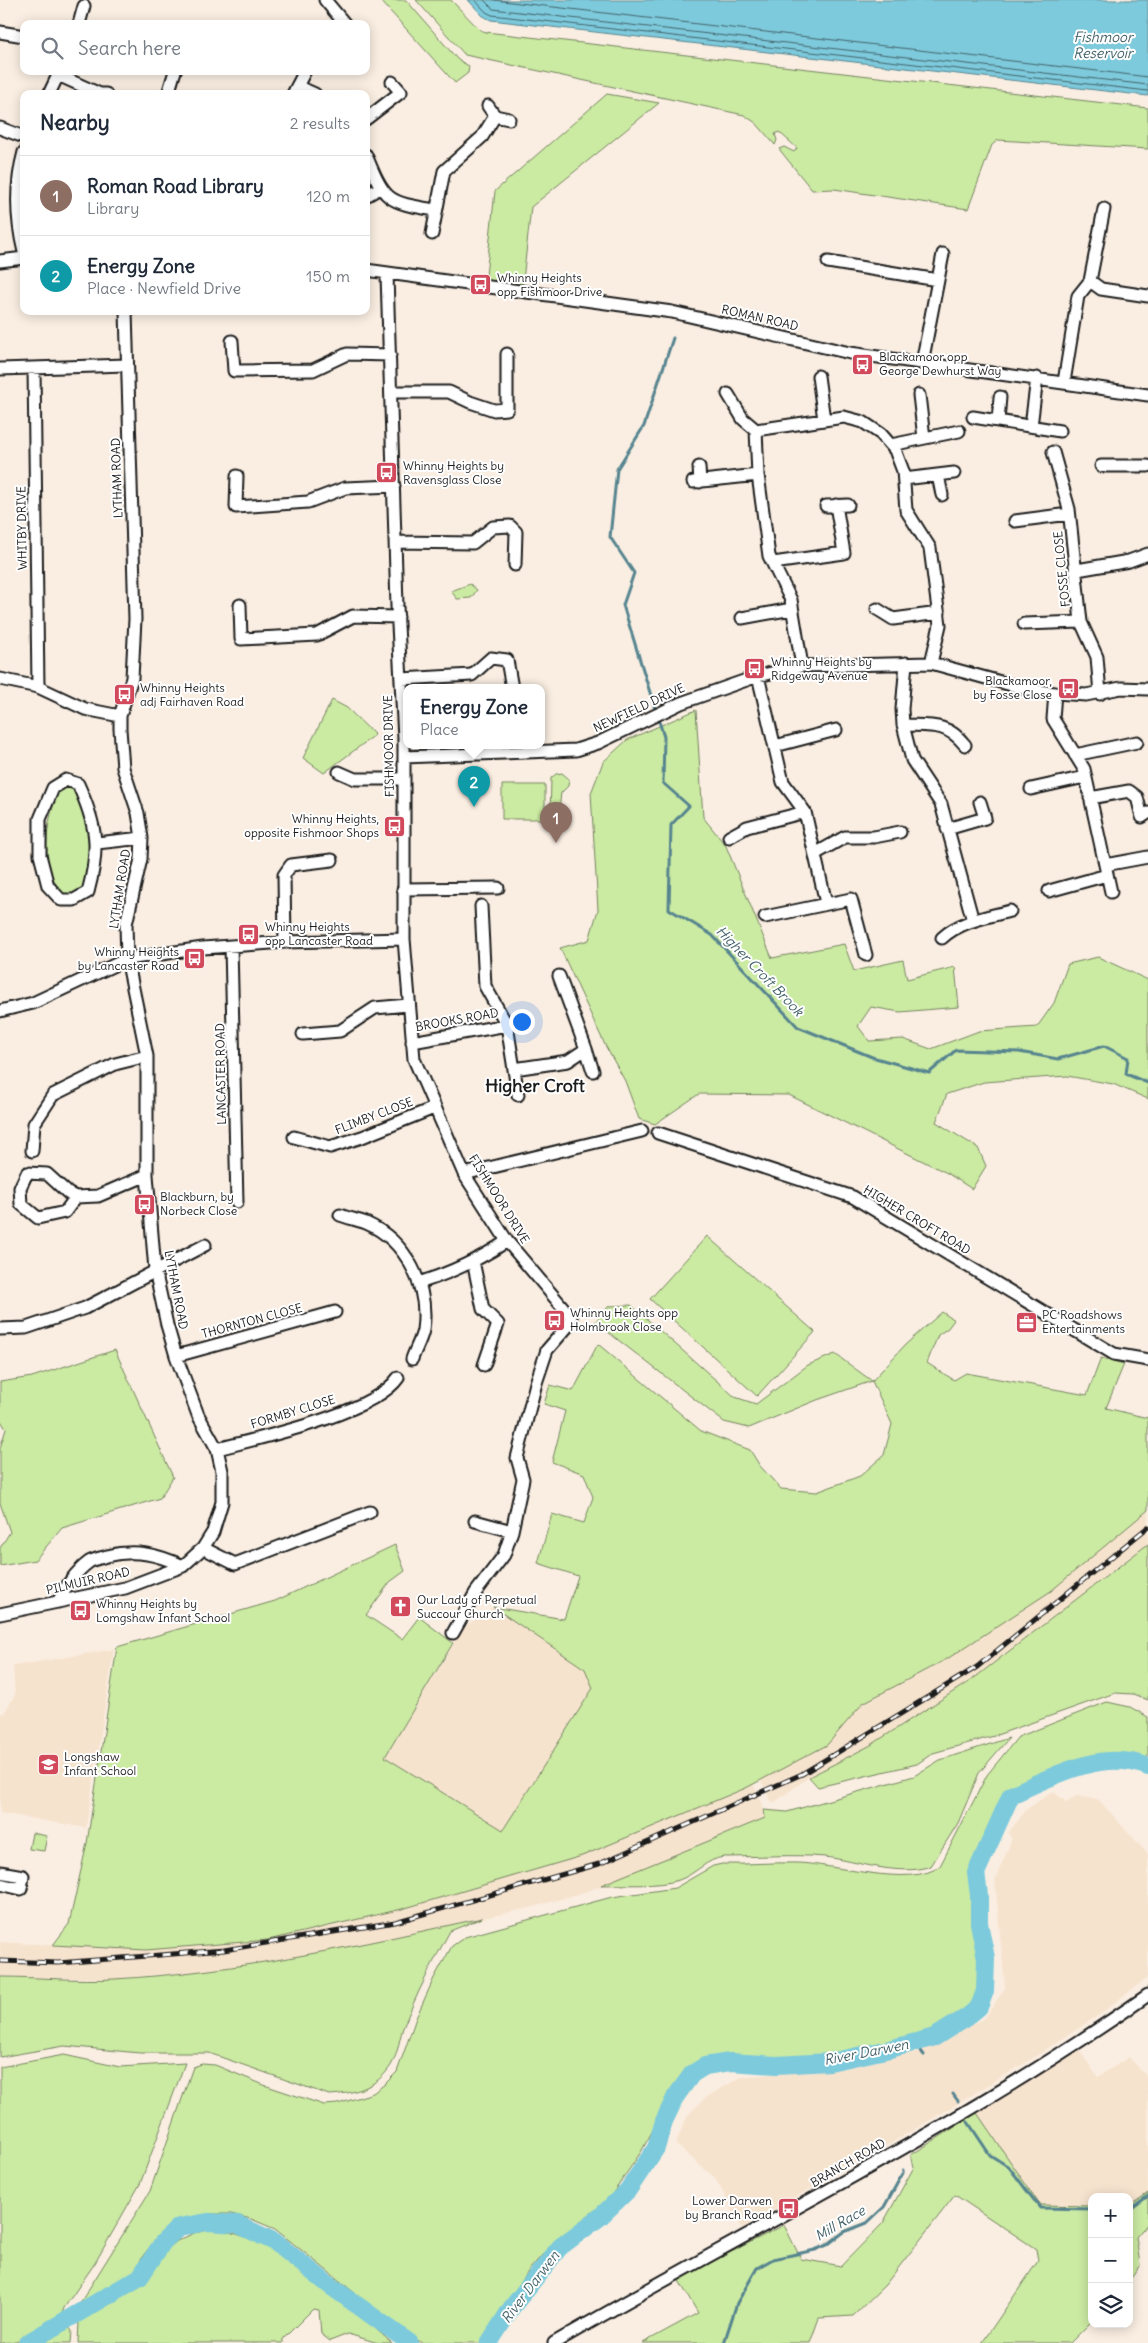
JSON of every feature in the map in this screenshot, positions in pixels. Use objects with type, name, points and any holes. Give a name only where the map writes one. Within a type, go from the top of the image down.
[{"type":"street","points":[[325,0],[342,20]]},
{"type":"street","points":[[80,20],[84,6]]},
{"type":"street","points":[[0,32],[20,35]]},
{"type":"street","points":[[51,90],[58,75]]},
{"type":"street","points":[[63,75],[92,90]]},
{"type":"street","points":[[169,90],[174,75]]},
{"type":"street","points":[[295,90],[303,75]]},
{"type":"street","points":[[370,116],[401,92],[392,82]]},
{"type":"street","points":[[488,106],[495,116],[509,118]]},
{"type":"street","points":[[432,234],[435,210],[444,171],[482,137],[495,116]]},
{"type":"street","points":[[0,128],[20,136]]},
{"type":"street","points":[[370,164],[380,188],[396,202],[435,210]]},
{"type":"street","points":[[370,194],[380,188]]},
{"type":"street","points":[[1064,382],[1078,296],[1090,281],[1104,209]]},
{"type":"street","points":[[922,363],[943,254]]},
{"type":"street","points":[[0,261],[20,258]]},
{"type":"street","points":[[828,262],[938,280]]},
{"type":"street","name":"ROMAN ROAD","points":[[370,271],[672,312],[850,353],[1148,395]]},
{"type":"street","name":"FISHMOOR DRIVE","points":[[387,274],[403,737]]},
{"type":"street","points":[[1090,281],[1101,289],[1148,296]]},
{"type":"street","name":"LYTHAM ROAD","points":[[126,315],[135,619],[132,678],[120,716],[123,768],[138,814],[142,838],[141,859],[126,924],[127,959],[147,1056],[147,1175],[155,1270],[176,1356],[198,1415],[217,1449],[222,1471],[222,1502],[213,1532],[203,1548]]},
{"type":"street","points":[[232,341],[234,371],[313,370],[347,354],[390,355]]},
{"type":"street","points":[[392,392],[449,392],[494,410],[507,409],[507,354]]},
{"type":"street","points":[[0,369],[127,366]]},
{"type":"street","name":"WHITBY DRIVE","points":[[34,368],[38,687]]},
{"type":"street","points":[[818,376],[824,420]]},
{"type":"street","points":[[1031,426],[1037,378]]},
{"type":"street","points":[[728,394],[743,419],[756,430],[758,475],[769,556],[791,600],[802,666]]},
{"type":"street","points":[[919,395],[924,438]]},
{"type":"street","points":[[998,421],[1000,397]]},
{"type":"street","points":[[756,430],[844,417],[863,422],[881,434],[896,450],[903,470],[906,510],[930,548],[940,625],[931,663]]},
{"type":"street","points":[[973,417],[1060,431]]},
{"type":"street","points":[[891,444],[958,431]]},
{"type":"street","name":"FOSSE CLOSE","points":[[1053,452],[1069,514],[1077,570],[1081,622],[1097,658],[1100,694]]},
{"type":"street","points":[[1101,466],[1148,466]]},
{"type":"street","points":[[699,467],[696,482],[758,475]]},
{"type":"street","points":[[904,480],[954,473]]},
{"type":"street","points":[[938,475],[942,495]]},
{"type":"street","points":[[237,476],[236,507],[308,502],[345,488],[394,486]]},
{"type":"street","points":[[773,563],[844,553],[831,506],[848,505]]},
{"type":"street","name":"FOSSE CLOSE","points":[[1015,521],[1069,514]]},
{"type":"street","points":[[396,542],[473,543],[494,527],[510,526],[516,532],[516,565]]},
{"type":"street","points":[[1077,570],[1129,561],[1148,554]]},
{"type":"street","points":[[240,605],[240,639],[317,635],[354,616],[398,617]]},
{"type":"street","points":[[742,618],[792,609]]},
{"type":"street","points":[[877,609],[893,619],[939,613]]},
{"type":"street","name":"FOSSE CLOSE","points":[[1024,624],[1081,622]]},
{"type":"street","points":[[400,678],[472,675],[491,658],[507,660],[511,684]]},
{"type":"street","name":"NEWFIELD DRIVE","points":[[404,757],[576,750],[598,743],[681,703],[758,676],[802,666],[931,663],[1030,690],[1055,694],[1100,694],[1122,688],[1148,689]]},
{"type":"street","points":[[906,664],[902,709],[903,725],[912,760],[941,804],[972,921]]},
{"type":"street","points":[[758,676],[784,782],[804,812],[826,903]]},
{"type":"street","points":[[0,680],[38,687],[85,709],[120,716]]},
{"type":"street","points":[[1055,694],[1052,719],[1084,769],[1111,892]]},
{"type":"street","points":[[903,725],[938,726],[956,733],[965,745]]},
{"type":"street","points":[[775,746],[836,730]]},
{"type":"street","points":[[1074,755],[1137,742]]},
{"type":"street","name":"FISHMOOR DRIVE","points":[[404,749],[404,939],[414,1059],[464,1174],[507,1241],[570,1316],[571,1320],[547,1350],[536,1383],[517,1458],[523,1479],[512,1532]]},
{"type":"street","points":[[339,772],[355,779],[404,780]]},
{"type":"street","points":[[1032,789],[1085,776]]},
{"type":"street","points":[[66,780],[78,784],[91,813],[96,843],[94,870],[88,892],[74,900],[61,900],[48,886],[40,855],[40,818],[53,788],[66,780]]},
{"type":"street","points":[[1090,798],[1129,791],[1137,797],[1142,817],[1148,813]]},
{"type":"street","points":[[947,829],[985,818],[980,802]]},
{"type":"street","points":[[730,837],[747,827],[804,812]]},
{"type":"street","points":[[815,854],[844,837],[874,837],[900,832]]},
{"type":"street","points":[[96,843],[142,838]]},
{"type":"street","points":[[1049,891],[1148,857]]},
{"type":"street","points":[[285,942],[284,875],[291,865],[332,860]]},
{"type":"street","points":[[403,889],[498,888]]},
{"type":"street","points":[[765,917],[851,899],[866,955]]},
{"type":"street","name":"BROOKS ROAD","points":[[481,906],[485,986],[506,1025],[518,1096]]},
{"type":"street","points":[[942,938],[949,931],[972,921],[1010,911]]},
{"type":"street","points":[[0,1011],[33,1003],[127,959],[232,946],[285,942],[404,939]]},
{"type":"street","name":"LANCASTER ROAD","points":[[232,946],[237,1202]]},
{"type":"street","points":[[559,976],[593,1071]]},
{"type":"street","points":[[303,1034],[340,1031],[374,1008],[408,1005]]},
{"type":"street","name":"BROOKS ROAD","points":[[412,1042],[506,1025]]},
{"type":"street","points":[[514,1069],[568,1061],[586,1049]]},
{"type":"street","points":[[32,1151],[34,1124],[54,1095],[115,1064],[147,1056]]},
{"type":"street","name":"FLIMBY CLOSE","points":[[294,1137],[330,1147],[362,1137],[434,1108]]},
{"type":"street","points":[[464,1174],[642,1131]]},
{"type":"street","name":"HIGHER CROFT ROAD","points":[[658,1134],[853,1197],[1114,1354],[1148,1360]]},
{"type":"street","points":[[76,1197],[65,1212],[38,1218],[21,1204],[20,1188],[27,1173],[47,1174],[69,1194],[76,1197],[98,1196],[147,1175]]},
{"type":"street","points":[[340,1216],[366,1224],[396,1243],[415,1270],[424,1302],[423,1332],[412,1359]]},
{"type":"street","points":[[419,1283],[448,1273],[507,1241]]},
{"type":"street","points":[[0,1329],[26,1328],[85,1308],[205,1244]]},
{"type":"street","points":[[473,1261],[484,1309],[498,1324],[484,1365]]},
{"type":"street","name":"THORNTON CLOSE","points":[[176,1356],[335,1312]]},
{"type":"street","name":"FORMBY CLOSE","points":[[217,1449],[324,1420],[374,1398],[392,1387],[398,1378]]},
{"type":"street","points":[[203,1548],[235,1564],[370,1512]]},
{"type":"street","points":[[452,1632],[476,1592],[504,1555],[512,1532],[475,1521]]},
{"type":"street","name":"PILMUIR ROAD","points":[[0,1614],[125,1588],[183,1566],[203,1548]]},
{"type":"street","points":[[58,1602],[70,1580],[90,1561],[116,1554],[139,1552],[161,1556],[183,1566]]},
{"type":"street","points":[[0,1872],[23,1876],[21,1889],[0,1884]]},
{"type":"street","name":"BRANCH ROAD","points":[[554,2343],[664,2279],[827,2192],[1015,2082],[1148,1995]]},
{"type":"shaded area","points":[[1148,1501],[1148,1544],[973,1679],[871,1745],[809,1777],[774,1803],[770,1800],[756,1770],[862,1704],[947,1659]]},
{"type":"shaded area","points":[[493,1607],[585,1669],[593,1688],[503,1830],[385,1757],[463,1628]]},
{"type":"shaded area","name":"Longshaw Infant School","points":[[114,1649],[86,1828],[0,1813],[0,1714],[4,1713],[15,1695],[13,1666]]},
{"type":"shaded area","points":[[751,1780],[762,1802],[765,1818],[588,1891],[530,1908],[323,1953],[232,1968],[113,1979],[0,1977],[0,1942],[53,1945]]},
{"type":"shaded area","points":[[1053,1791],[1066,1802],[1076,1796],[1098,1799],[1148,1854],[1148,1977],[1099,2015],[1030,2060],[914,2130],[742,2228],[715,2178],[675,2144],[688,2115],[705,2098],[741,2077],[815,2070],[918,2052],[985,2018],[1005,1988],[995,1880],[1012,1839],[1008,1833],[1027,1809]]},
{"type":"shaded area","points":[[1079,2050],[1098,2077],[1129,2057],[1148,2078],[1148,2193],[1133,2203],[1133,2193],[1088,2193],[1088,2206],[1040,2205],[977,2113]]},
{"type":"green space","points":[[380,0],[406,0],[458,60],[469,66],[468,73],[455,83]]},
{"type":"green space","points":[[416,0],[451,0],[480,30],[486,32],[1148,108],[1148,149],[998,140],[992,145],[968,209],[834,189],[812,190],[779,149],[784,147],[794,152],[797,148],[779,132],[775,134],[777,140],[775,145],[756,123],[744,115],[465,55]]},
{"type":"green space","points":[[607,94],[659,103],[531,207],[522,290],[485,285],[495,191]]},
{"type":"green space","points":[[470,584],[477,590],[471,598],[457,599],[451,591]]},
{"type":"green space","points":[[332,700],[347,708],[375,735],[324,773],[303,758]]},
{"type":"green space","points":[[696,710],[703,817],[726,846],[772,958],[844,944],[854,971],[903,960],[907,979],[955,967],[959,1007],[900,1012],[871,1007],[858,1026],[869,1041],[903,1039],[931,1049],[979,1031],[1037,1027],[1054,1003],[1068,964],[1098,957],[1148,980],[1148,1099],[1113,1084],[1067,1076],[984,1082],[947,1094],[936,1122],[978,1148],[986,1166],[972,1189],[947,1173],[789,1095],[699,1094],[655,1124],[639,1119],[625,1081],[605,1045],[560,948],[589,940],[598,910],[591,793],[603,762],[627,740]]},
{"type":"green space","points":[[562,773],[569,779],[568,786],[561,793],[558,819],[550,820],[551,778],[556,774]]},
{"type":"green space","points":[[502,785],[545,785],[545,819],[502,819]]},
{"type":"green space","points":[[70,787],[86,809],[89,822],[90,851],[82,892],[64,895],[50,871],[47,844],[50,817],[58,791]]},
{"type":"green space","points":[[707,1236],[815,1332],[757,1396],[650,1299]]},
{"type":"green space","points":[[631,1305],[735,1397],[756,1404],[808,1365],[835,1354],[872,1381],[817,1400],[749,1428],[724,1422],[595,1322],[609,1306]]},
{"type":"green space","points":[[942,1312],[954,1320],[948,1328],[938,1335],[927,1363],[954,1380],[966,1373],[1087,1395],[1101,1358],[1124,1364],[1106,1408],[1148,1418],[1148,1510],[1051,1591],[947,1659],[863,1703],[827,1745],[746,1788],[582,1856],[402,1909],[268,1940],[146,1950],[53,1945],[69,1924],[87,1843],[117,1647],[275,1601],[395,1545],[405,1571],[390,1582],[366,1615],[402,1639],[419,1617],[453,1643],[385,1757],[503,1830],[593,1688],[585,1669],[493,1607],[564,1619],[578,1576],[538,1563],[552,1514],[584,1523],[593,1497],[584,1474],[552,1462],[565,1411],[544,1404],[550,1385],[573,1391],[598,1344],[701,1431],[750,1450],[760,1466],[781,1489],[817,1492],[860,1476],[884,1455],[892,1424],[872,1381],[905,1345]]},
{"type":"green space","points":[[115,1350],[173,1477],[160,1498],[62,1528],[35,1560],[0,1566],[0,1548],[10,1532],[0,1503],[0,1448],[6,1429],[0,1419],[0,1382],[32,1377]]},
{"type":"green space","points":[[1148,1544],[1148,1700],[1133,1694],[1115,1693],[994,1736],[933,1753],[917,1764],[818,1787],[809,1777],[871,1745],[973,1679]]},
{"type":"green space","points":[[1107,1702],[1130,1707],[1148,1717],[1148,1759],[1114,1756],[1095,1759],[1059,1770],[1009,1792],[972,1872],[982,1959],[980,1995],[974,2006],[962,2018],[941,2028],[826,2058],[737,2058],[709,2061],[692,2070],[678,2084],[641,2152],[609,2199],[551,2245],[529,2270],[497,2322],[480,2343],[422,2343],[396,2326],[275,2229],[251,2219],[231,2214],[210,2214],[179,2221],[153,2243],[142,2257],[135,2273],[80,2303],[150,2191],[193,2067],[202,2064],[215,2065],[264,2085],[324,2105],[338,2104],[373,2093],[397,2072],[416,2018],[434,1978],[452,1946],[465,1937],[612,1897],[675,1888],[713,1866],[722,1864],[796,1863],[891,1875],[910,1875],[927,1872],[940,1866],[987,1775],[1018,1737]]},
{"type":"green space","points":[[1009,1738],[979,1773],[958,1823],[931,1866],[905,1870],[813,1856],[724,1857],[718,1858],[685,1877],[671,1882],[601,1885],[765,1818],[764,1810],[787,1812],[914,1776],[940,1760]]},
{"type":"green space","points":[[32,1833],[47,1836],[44,1851],[29,1849]]},
{"type":"green space","points":[[482,1918],[450,1931],[413,2003],[391,2066],[375,2082],[353,2092],[329,2095],[209,2053],[140,2053],[64,2046],[0,2057],[0,1977],[114,1979],[207,1970],[299,1956]]},
{"type":"green space","points":[[64,2055],[120,2067],[185,2063],[140,2184],[95,2263],[64,2308],[60,2319],[24,2338],[0,2343],[0,2067]]},
{"type":"green space","points":[[977,2113],[1040,2205],[1088,2206],[1088,2325],[1070,2343],[982,2343],[1038,2261],[1036,2249],[955,2195],[885,2285],[853,2316],[819,2318],[810,2343],[643,2343],[698,2313],[678,2279],[784,2225],[801,2259],[841,2266],[883,2223],[914,2167],[911,2155]]},
{"type":"green space","points":[[1148,2193],[1148,2223],[1136,2237],[1140,2265],[1133,2275],[1133,2238],[1133,2203]]},
{"type":"green space","points":[[213,2229],[238,2234],[286,2257],[331,2290],[392,2343],[378,2343],[348,2334],[330,2341],[321,2334],[319,2310],[313,2309],[283,2339],[283,2343],[78,2343],[79,2320],[144,2279],[162,2253],[177,2241],[194,2233]]},
{"type":"green space","points":[[68,2326],[72,2331],[71,2343],[38,2343]]},
{"type":"water","name":"Fishmoor Reservoir","points":[[468,0],[1148,0],[1148,96],[491,20],[483,16]]},
{"type":"waterway","name":"Higher Croft Brook","points":[[656,712],[623,605],[634,573],[610,537],[617,469],[644,426],[673,338]]},
{"type":"waterway","name":"Higher Croft Brook","points":[[658,718],[664,737],[663,783],[689,806],[671,825],[669,909],[712,935],[798,1027],[872,1057],[929,1073],[956,1050],[1019,1052],[1058,1059],[1104,1046],[1128,1058],[1126,1074],[1148,1083]]},
{"type":"waterway","name":"River Darwen","points":[[489,2343],[512,2307],[560,2247],[600,2217],[628,2190],[656,2148],[664,2121],[676,2096],[692,2074],[705,2066],[730,2062],[776,2065],[830,2062],[890,2049],[935,2037],[967,2017],[979,2007],[985,1991],[986,1958],[979,1923],[979,1895],[976,1873],[1011,1795],[1060,1773],[1095,1763],[1131,1762],[1148,1767]]},
{"type":"waterway","points":[[915,2043],[924,2055]]},
{"type":"waterway","points":[[953,2094],[958,2101]]},
{"type":"waterway","points":[[968,2122],[990,2155],[1009,2167],[1040,2208],[1088,2209]]},
{"type":"waterway","name":"Mill Race","points":[[724,2343],[737,2303],[757,2268],[773,2259],[815,2250],[827,2245],[844,2232],[867,2223],[884,2207],[903,2170]]},
{"type":"waterway","points":[[1133,2207],[1148,2196]]},
{"type":"waterway","name":"River Darwen","points":[[27,2343],[140,2277],[163,2242],[179,2227],[208,2222],[237,2224],[275,2242],[329,2285],[410,2343]]},
{"type":"railway","points":[[0,1961],[58,1963],[224,1950],[395,1922],[599,1864],[802,1774],[977,1667],[1148,1527]]},
{"type":"place","name":"Whinny Heights opp Fishmoor Drive","points":[[481,285]]},
{"type":"place","name":"Blackamoor opp George Dewhurst Way","points":[[863,364]]},
{"type":"place","name":"Whinny Heights by Ravensglass Close","points":[[387,473]]},
{"type":"place","name":"Whinny Heights by Ridgeway Avenue","points":[[755,669]]},
{"type":"place","name":"Blackamoor, by Fosse Close","points":[[1068,688]]},
{"type":"place","name":"Whinny Heights adj Fairhaven Road","points":[[124,695]]},
{"type":"place","name":"Energy Zone","points":[[474,807]]},
{"type":"place","name":"Whinny Heights, opposite Fishmoor Shops","points":[[395,826]]},
{"type":"place","name":"Roman Road Library","points":[[556,843]]},
{"type":"place","name":"Whinny Heights opp Lancaster Road","points":[[249,934]]},
{"type":"place","name":"Whinny Heights by Lancaster Road","points":[[195,959]]},
{"type":"place","name":"Blackburn, by Norbeck Close","points":[[144,1204]]},
{"type":"place","name":"Whinny Heights opp Holmbrook Close","points":[[554,1320]]},
{"type":"place","name":"PC Roadshows Entertainments","points":[[1026,1322]]},
{"type":"place","name":"Our Lady of Perpetual Succour Church","points":[[401,1607]]},
{"type":"place","name":"Whinny Heights by Lomgshaw Infant School","points":[[80,1611]]},
{"type":"place","name":"Longshaw Infant School","points":[[48,1764]]},
{"type":"place","name":"Lower Darwen by Branch Road","points":[[788,2208]]},
{"type":"district","name":"Higher Croft","points":[[535,1086]]}]
